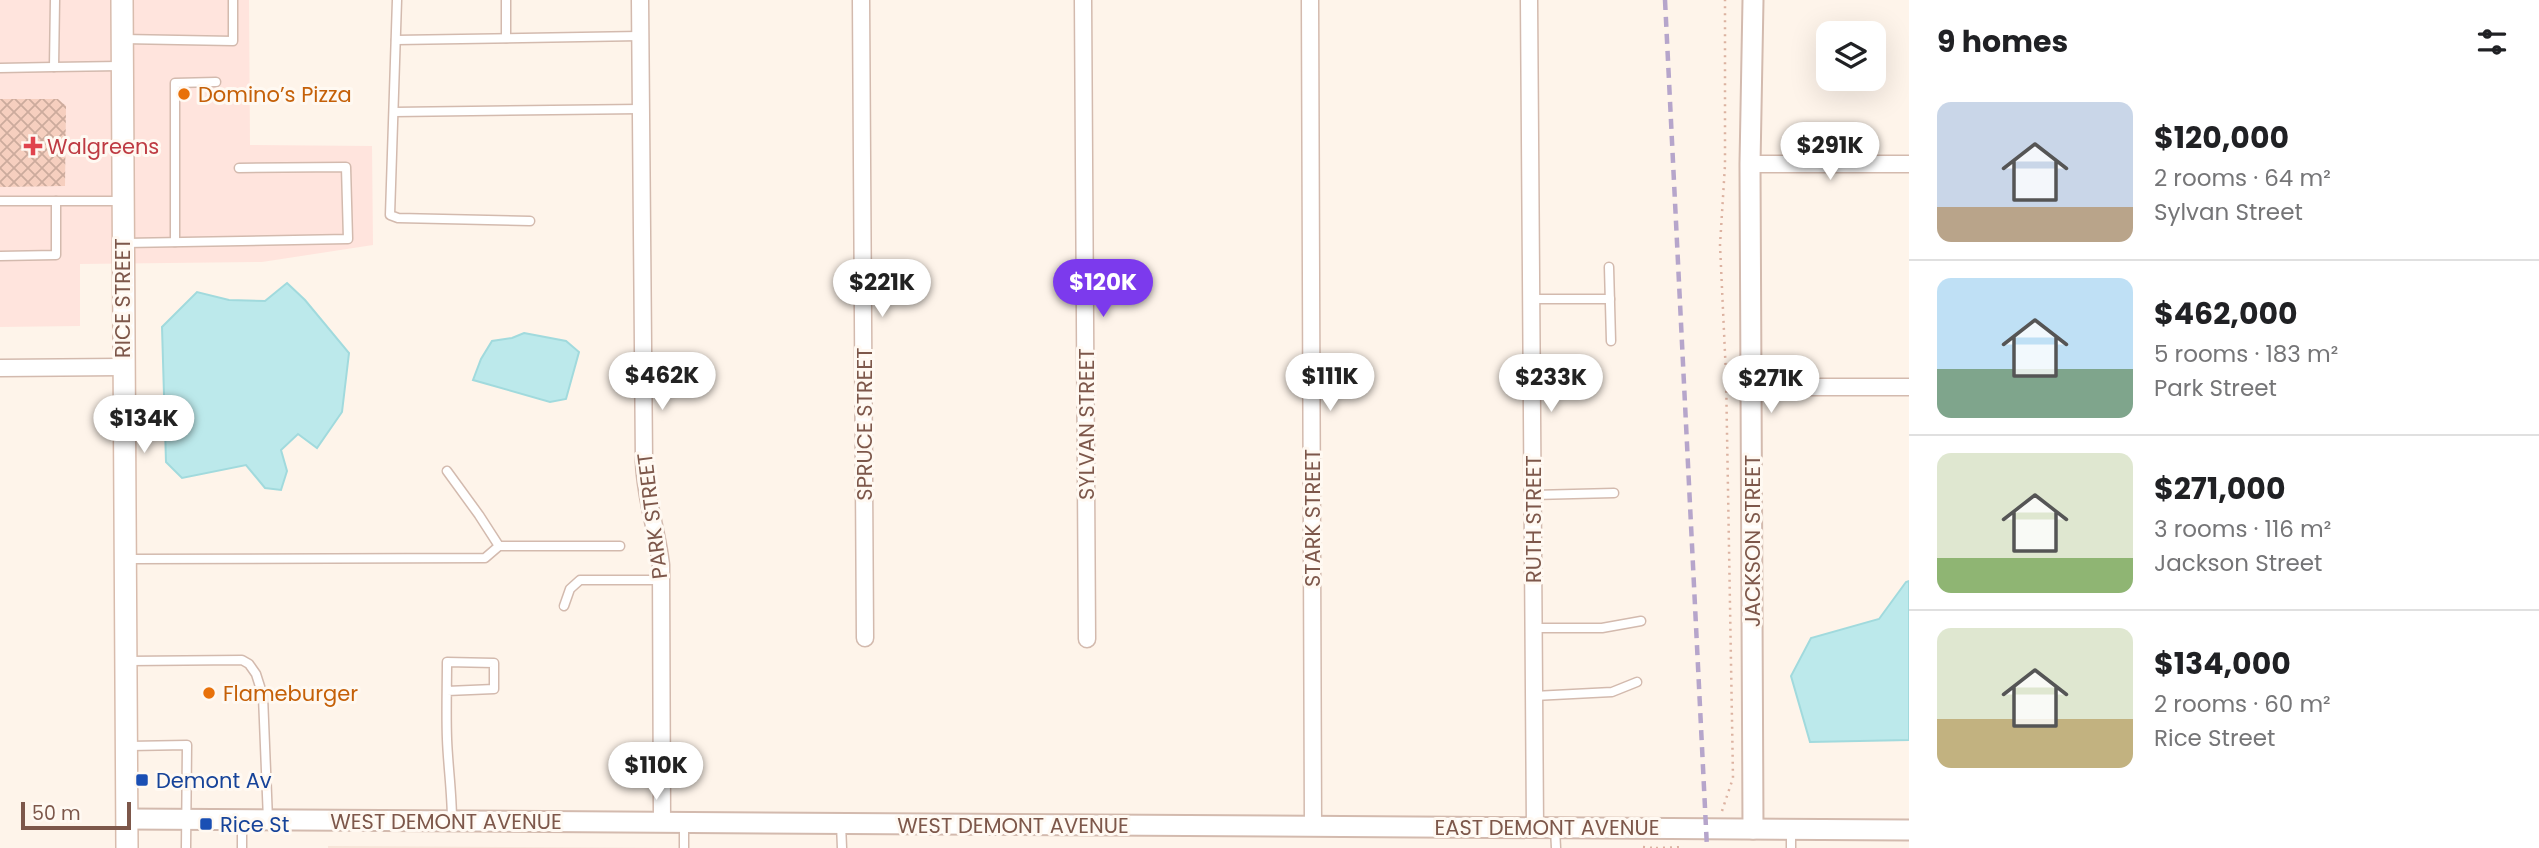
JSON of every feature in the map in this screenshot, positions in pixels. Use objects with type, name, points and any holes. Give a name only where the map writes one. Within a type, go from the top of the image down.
[{"type":"main road","name":"RICE STREET","points":[[122,0],[122,367],[127,848]]},
{"type":"street","name":"PARK STREET","points":[[640,0],[645,482],[658,538],[661,580],[662,822]]},
{"type":"street","name":"SPRUCE STREET","points":[[861,0],[865,638]]},
{"type":"street","name":"SYLVAN STREET","points":[[1083,0],[1087,639]]},
{"type":"street","name":"STARK STREET","points":[[1310,0],[1313,827]]},
{"type":"street","name":"RUTH STREET","points":[[1529,0],[1535,828]]},
{"type":"street","name":"JACKSON STREET","points":[[1753,0],[1753,830]]},
{"type":"street","points":[[1751,164],[1909,164]]},
{"type":"street","points":[[0,368],[122,367]]},
{"type":"street","points":[[1751,387],[1909,387]]},
{"type":"street","name":"WEST DEMONT AVENUE","points":[[127,819],[1185,826]]},
{"type":"street","name":"EAST DEMONT AVENUE","points":[[1185,826],[1535,828],[1556,838],[1706,827],[1753,830],[1791,839],[1909,830]]},
{"type":"lane","points":[[54,67],[55,0]]},
{"type":"lane","points":[[122,39],[233,41],[233,0]]},
{"type":"lane","points":[[397,0],[390,215],[398,218],[530,221]]},
{"type":"lane","points":[[506,0],[506,38]]},
{"type":"lane","points":[[396,40],[640,36]]},
{"type":"lane","points":[[0,68],[122,66]]},
{"type":"lane","points":[[176,242],[175,83],[216,82]]},
{"type":"lane","points":[[394,112],[641,109]]},
{"type":"lane","points":[[122,243],[348,239],[346,167],[239,169]]},
{"type":"lane","points":[[0,201],[122,201]]},
{"type":"lane","points":[[0,256],[56,255],[56,201]]},
{"type":"lane","points":[[1609,267],[1611,341]]},
{"type":"lane","points":[[1532,299],[1610,299]]},
{"type":"lane","points":[[447,471],[499,546]]},
{"type":"lane","points":[[1533,495],[1614,493]]},
{"type":"lane","points":[[124,559],[485,558],[499,546],[620,546]]},
{"type":"lane","points":[[564,606],[570,589],[585,579],[661,580]]},
{"type":"lane","points":[[1534,628],[1602,628],[1641,621]]},
{"type":"lane","points":[[125,661],[242,660],[249,664],[264,695],[268,820]]},
{"type":"lane","points":[[447,691],[494,689],[494,663],[447,662],[447,691],[452,821]]},
{"type":"lane","points":[[1534,696],[1612,692],[1637,682]]},
{"type":"lane","points":[[126,746],[187,745],[186,848]]},
{"type":"lane","points":[[242,820],[242,848]]},
{"type":"lane","points":[[684,822],[684,848]]},
{"type":"lane","points":[[841,824],[842,848]]},
{"type":"path","points":[[1721,829],[1721,815],[1733,778],[1726,375],[1720,245],[1725,164],[1725,0]]},
{"type":"path","points":[[1656,848],[1693,846]]},
{"type":"shaded area","points":[[0,0],[249,0],[250,145],[372,146],[373,245],[262,262],[80,264],[80,326],[0,327]]},
{"type":"shaded area","points":[[328,846],[671,848],[328,848]]},
{"type":"water","points":[[287,283],[305,300],[349,353],[342,412],[317,448],[298,434],[281,450],[287,471],[281,490],[265,488],[246,465],[182,478],[166,462],[162,327],[197,292],[229,300],[265,301]]},
{"type":"water","points":[[524,333],[566,341],[579,352],[566,399],[550,402],[473,380],[492,341]]},
{"type":"water","points":[[1909,581],[1909,740],[1810,742],[1791,676],[1811,638],[1879,619]]},
{"type":"building","name":"Walgreens","points":[[0,99],[58,99],[66,106],[65,186],[0,187]]},
{"type":"railway","points":[[1665,0],[1707,848]]},
{"type":"place","name":"Domino’s Pizza","points":[[184,94]]},
{"type":"place","name":"Walgreens","points":[[33,146]]},
{"type":"place","name":"Flameburger","points":[[209,693]]},
{"type":"place","name":"Demont Av","points":[[142,780]]},
{"type":"place","name":"Rice St","points":[[206,824]]}]
